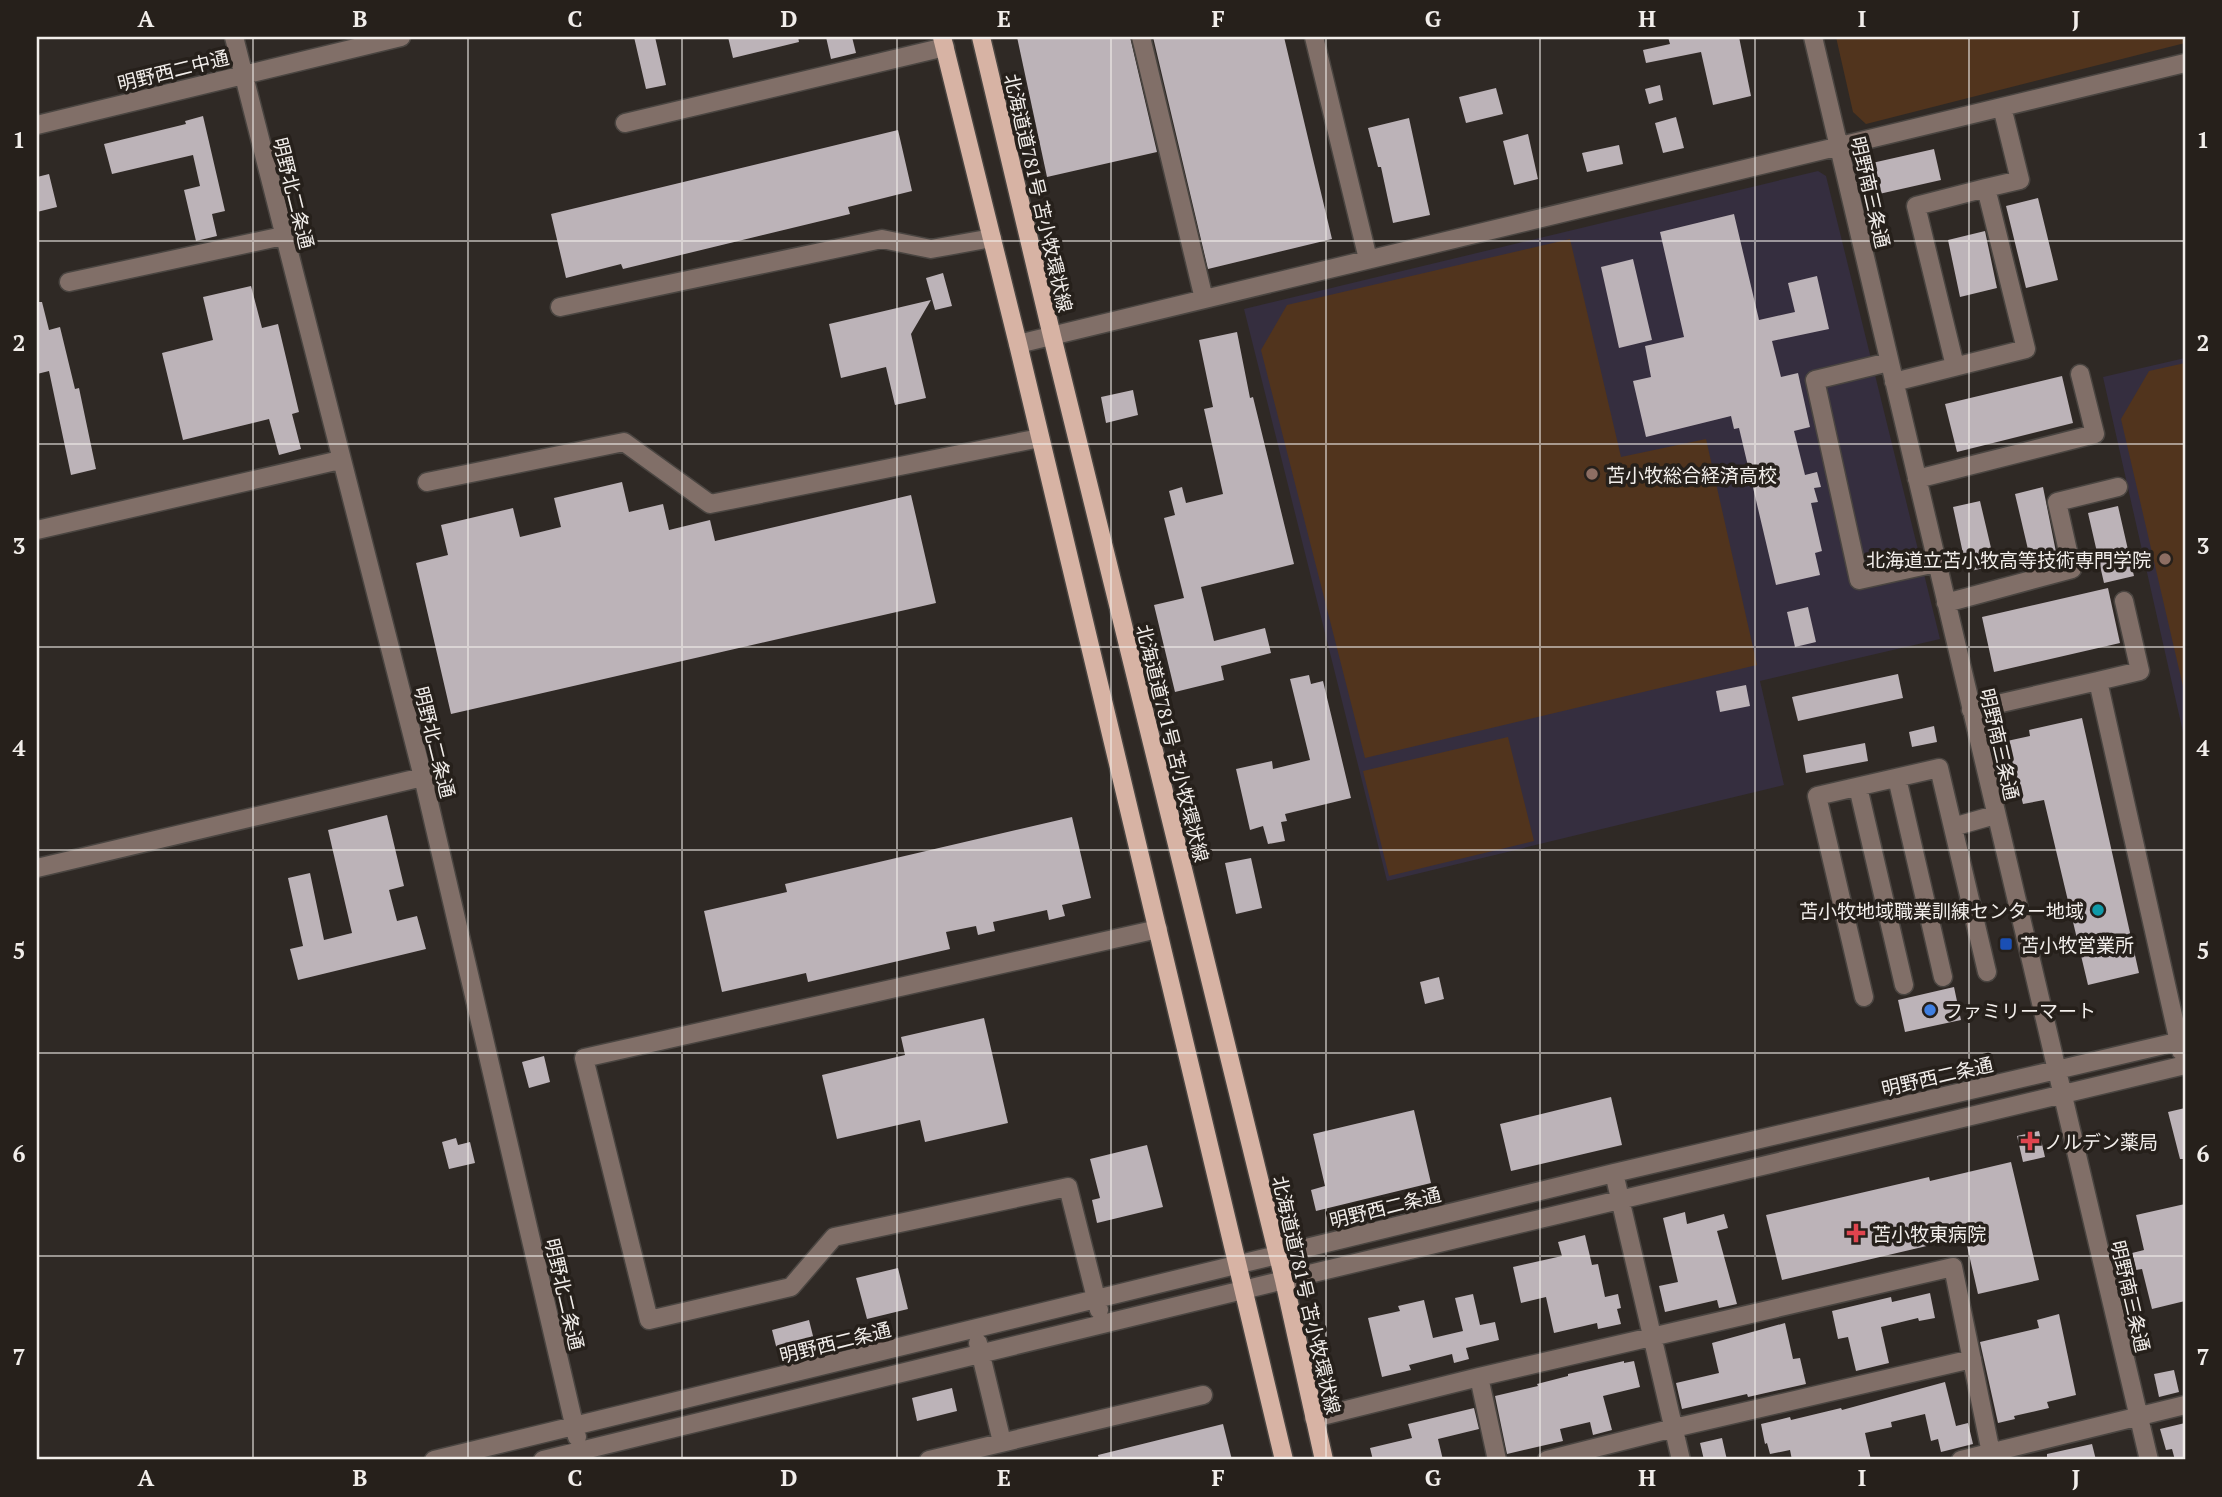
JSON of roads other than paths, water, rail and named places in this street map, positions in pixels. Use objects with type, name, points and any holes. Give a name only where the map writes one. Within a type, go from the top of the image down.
[{"type":"main road","name":"北海道道781号 苫小牧環状線","points":[[981,37],[1277,1254],[1324,1460]]},
{"type":"main road","points":[[943,42],[1018,344],[1284,1460]]},
{"type":"street","name":"明野北二条通","points":[[234,37],[340,460],[423,776],[581,1456]]},
{"type":"street","name":"明野西二中通","points":[[37,125],[242,75],[338,44],[401,37]]},
{"type":"street","points":[[1141,37],[1204,299]]},
{"type":"street","points":[[1314,37],[1368,259]]},
{"type":"street","name":"明野南三条通","points":[[1813,37],[2149,1460]]},
{"type":"street","points":[[625,123],[943,42]]},
{"type":"street","points":[[1018,344],[2185,63]]},
{"type":"street","points":[[1955,366],[1916,206],[2020,180],[2001,107]]},
{"type":"street","points":[[1894,382],[2026,349],[1986,188]]},
{"type":"street","points":[[69,282],[283,236]]},
{"type":"street","points":[[560,307],[882,239],[932,249],[992,239]]},
{"type":"street","points":[[1889,362],[1815,380],[1859,579],[1936,563]]},
{"type":"street","points":[[1917,479],[2095,434],[2080,374]]},
{"type":"street","points":[[427,482],[624,442],[710,504],[1040,438]]},
{"type":"street","points":[[37,530],[340,460]]},
{"type":"street","points":[[1946,603],[2072,569],[2057,502],[2118,488]]},
{"type":"street","points":[[1971,710],[2140,671],[2124,601]]},
{"type":"street","points":[[543,1460],[581,1456],[1283,1280],[2184,1065],[2182,1041],[2098,681]]},
{"type":"street","points":[[1864,997],[1817,796],[1939,768],[1987,972]]},
{"type":"street","points":[[37,868],[423,776]]},
{"type":"street","points":[[1897,778],[1943,977]]},
{"type":"street","points":[[1857,787],[1904,985]]},
{"type":"street","points":[[1953,827],[1995,815]]},
{"type":"street","points":[[1102,1325],[1068,1187],[834,1237],[791,1287],[649,1320],[584,1058],[1158,929]]},
{"type":"street","name":"明野西二条通","points":[[434,1460],[1614,1173],[2182,1041]]},
{"type":"street","points":[[1614,1173],[1681,1460]]},
{"type":"street","points":[[1314,1418],[1953,1267],[1991,1453]]},
{"type":"street","points":[[974,1329],[1002,1442]]},
{"type":"street","points":[[1547,1460],[1972,1359]]},
{"type":"street","points":[[1479,1377],[1497,1460]]},
{"type":"street","points":[[929,1460],[1203,1395]]},
{"type":"street","points":[[1961,1460],[2185,1405]]},
{"type":"place","name":"苫小牧総合経済高校","points":[[1592,474]]},
{"type":"place","name":"北海道立苫小牧高等技術専門学院","points":[[2165,559]]},
{"type":"place","name":"苫小牧地域職業訓練センター地域","points":[[2098,910]]},
{"type":"place","name":"苫小牧営業所","points":[[2006,944]]},
{"type":"place","name":"ファミリーマート","points":[[1930,1010]]},
{"type":"place","name":"ノルデン薬局","points":[[2030,1141]]},
{"type":"place","name":"苫小牧東病院","points":[[1856,1233]]}]
